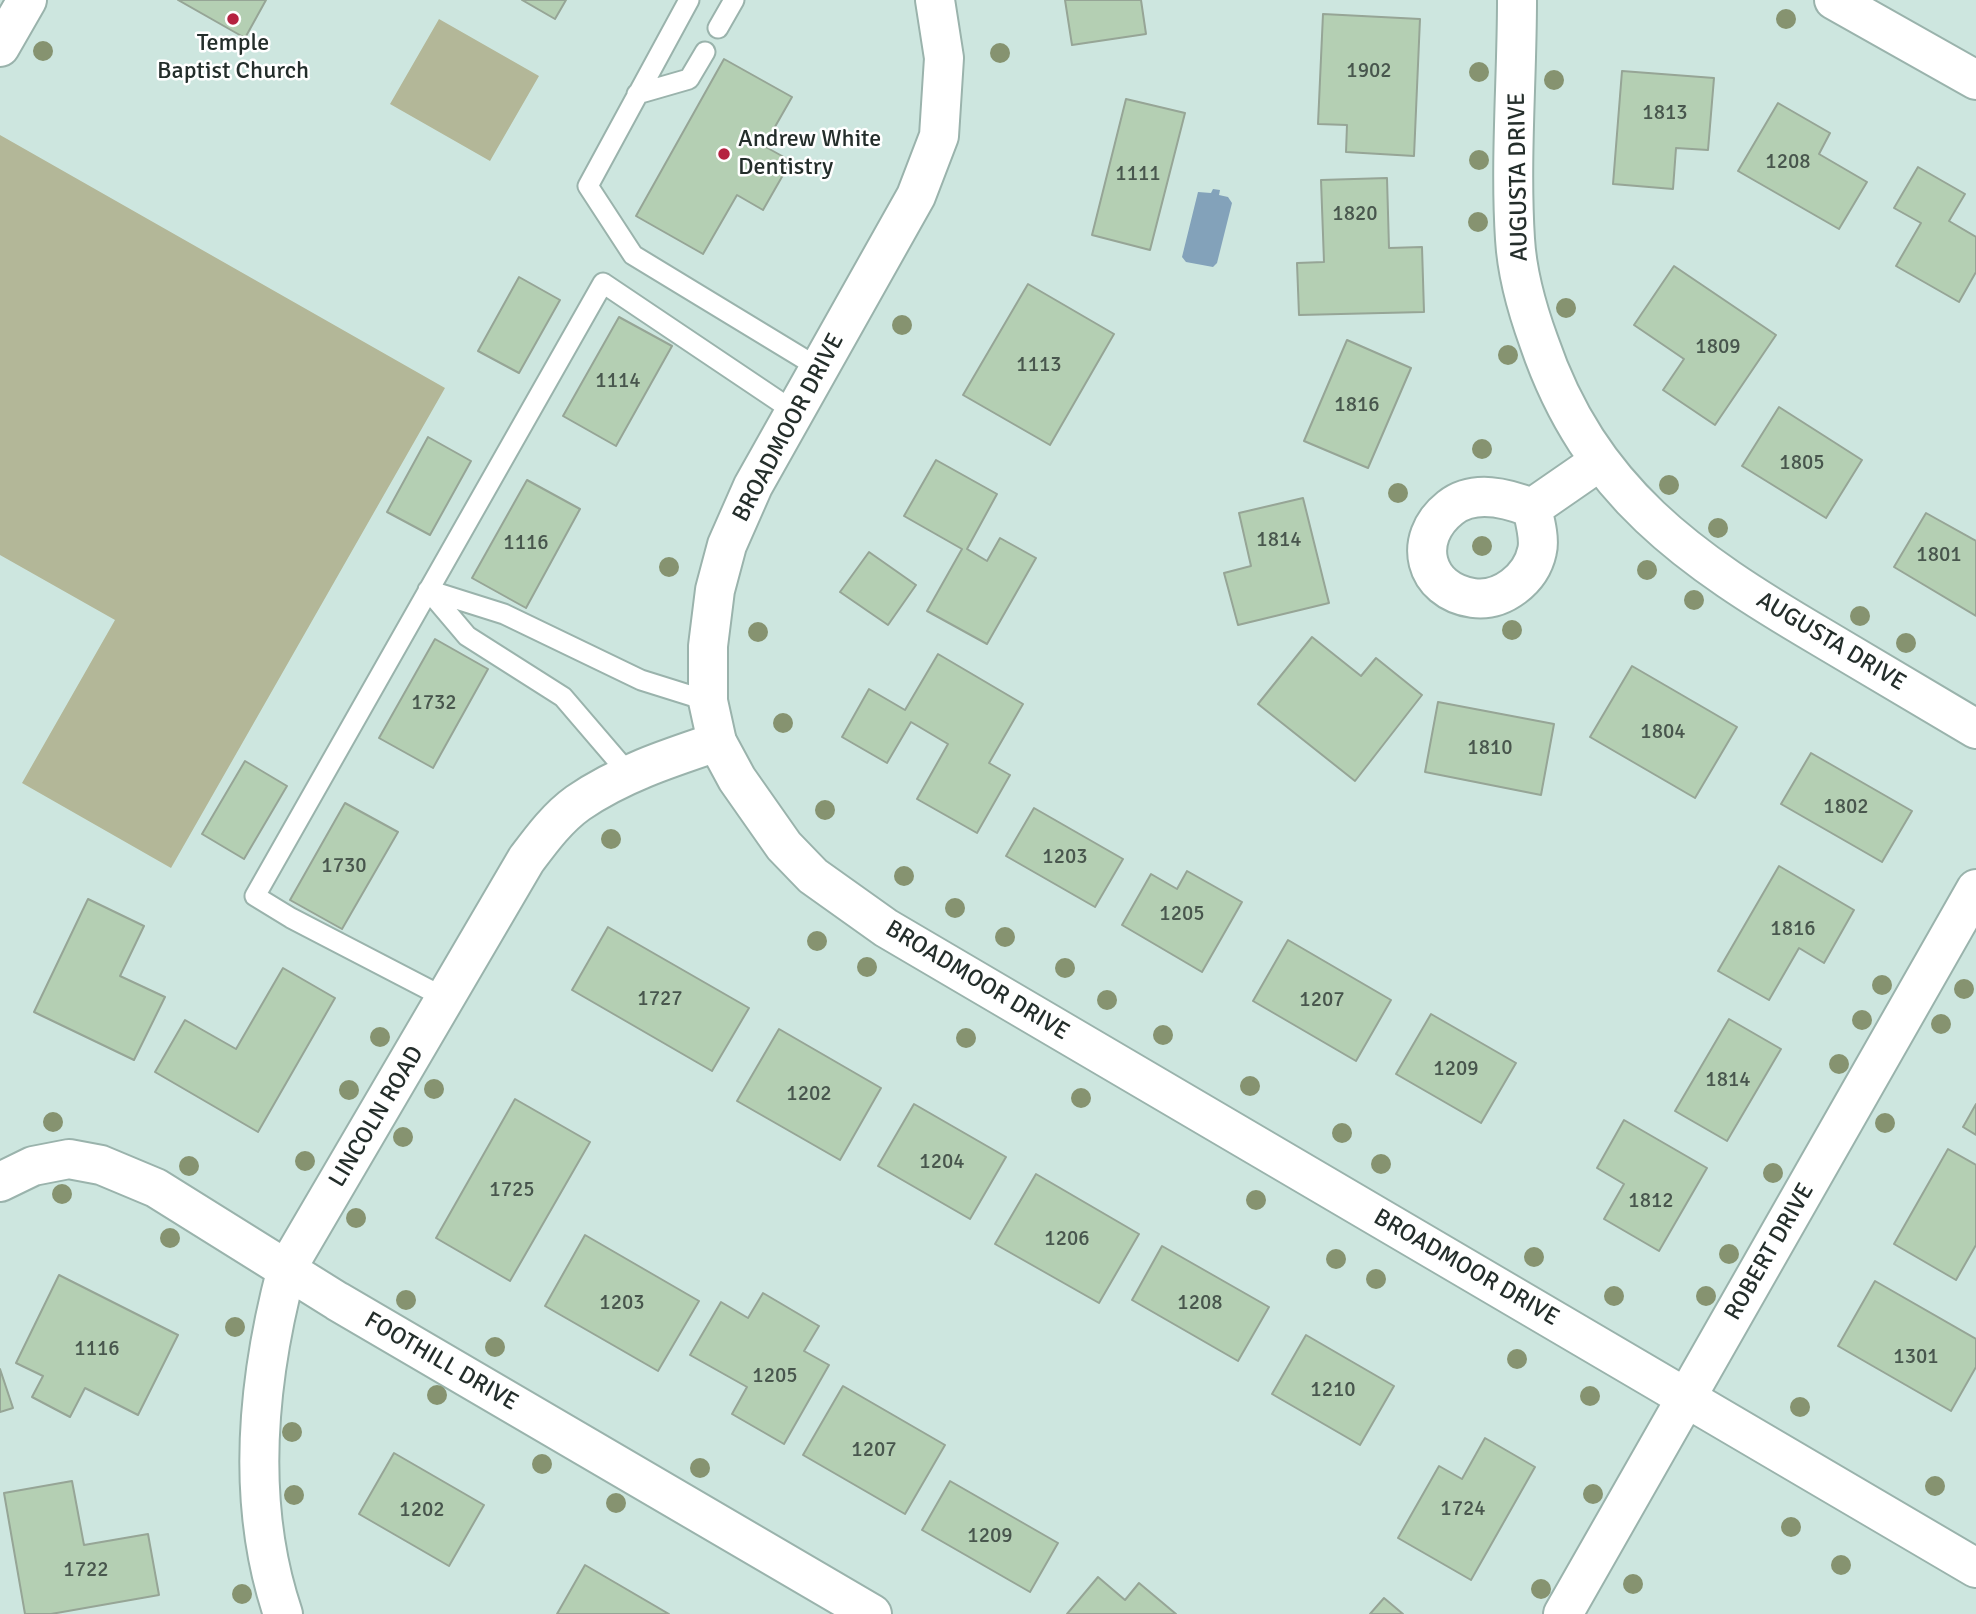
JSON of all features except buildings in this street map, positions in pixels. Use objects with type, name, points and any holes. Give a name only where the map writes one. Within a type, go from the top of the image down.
[{"type":"street","points":[[0,47],[27,0]]},
{"type":"street","name":"BROADMOOR DRIVE","points":[[935,0],[944,58],[939,136],[916,196],[753,486],[727,545],[714,601],[708,646],[708,701],[717,742],[737,779],[784,846],[813,876],[886,928],[1976,1568]]},
{"type":"street","name":"AUGUSTA DRIVE","points":[[1517,0],[1515,240],[1527,308],[1549,371],[1577,427],[1600,461],[1641,510],[1697,559],[1976,729]]},
{"type":"street","points":[[1834,0],[1976,79]]},
{"type":"street","points":[[1532,509],[1600,461]]},
{"type":"street","name":"LINCOLN ROAD","points":[[283,1614],[264,1536],[259,1474],[261,1396],[272,1324],[287,1268],[526,860],[553,826],[576,804],[629,774],[717,742]]},
{"type":"street","name":"ROBERT DRIVE","points":[[1563,1614],[1976,889]]},
{"type":"street","name":"FOOTHILL DRIVE","points":[[0,1182],[33,1166],[69,1159],[101,1165],[156,1188],[337,1301],[872,1614]]},
{"type":"lane","points":[[690,0],[588,186],[633,256],[819,368]]},
{"type":"lane","points":[[718,28],[734,0]]},
{"type":"lane","points":[[637,94],[689,79],[705,52]]},
{"type":"lane","points":[[447,999],[291,918],[256,895],[603,283],[794,412]]},
{"type":"lane","points":[[428,590],[505,614],[641,680],[708,701]]},
{"type":"lane","points":[[428,590],[467,636],[563,697],[629,774]]},
{"type":"green space","points":[[439,19],[539,76],[490,161],[390,104]]},
{"type":"green space","points":[[0,135],[445,388],[171,868],[22,783],[115,620],[0,555]]},
{"type":"water","points":[[1213,189],[1220,190],[1219,195],[1228,197],[1232,203],[1217,263],[1213,267],[1186,262],[1182,257],[1198,192],[1211,193]]},
{"type":"place","name":"Temple Baptist Church","points":[[233,19]]},
{"type":"place","name":"Andrew White Dentistry","points":[[724,154]]}]
